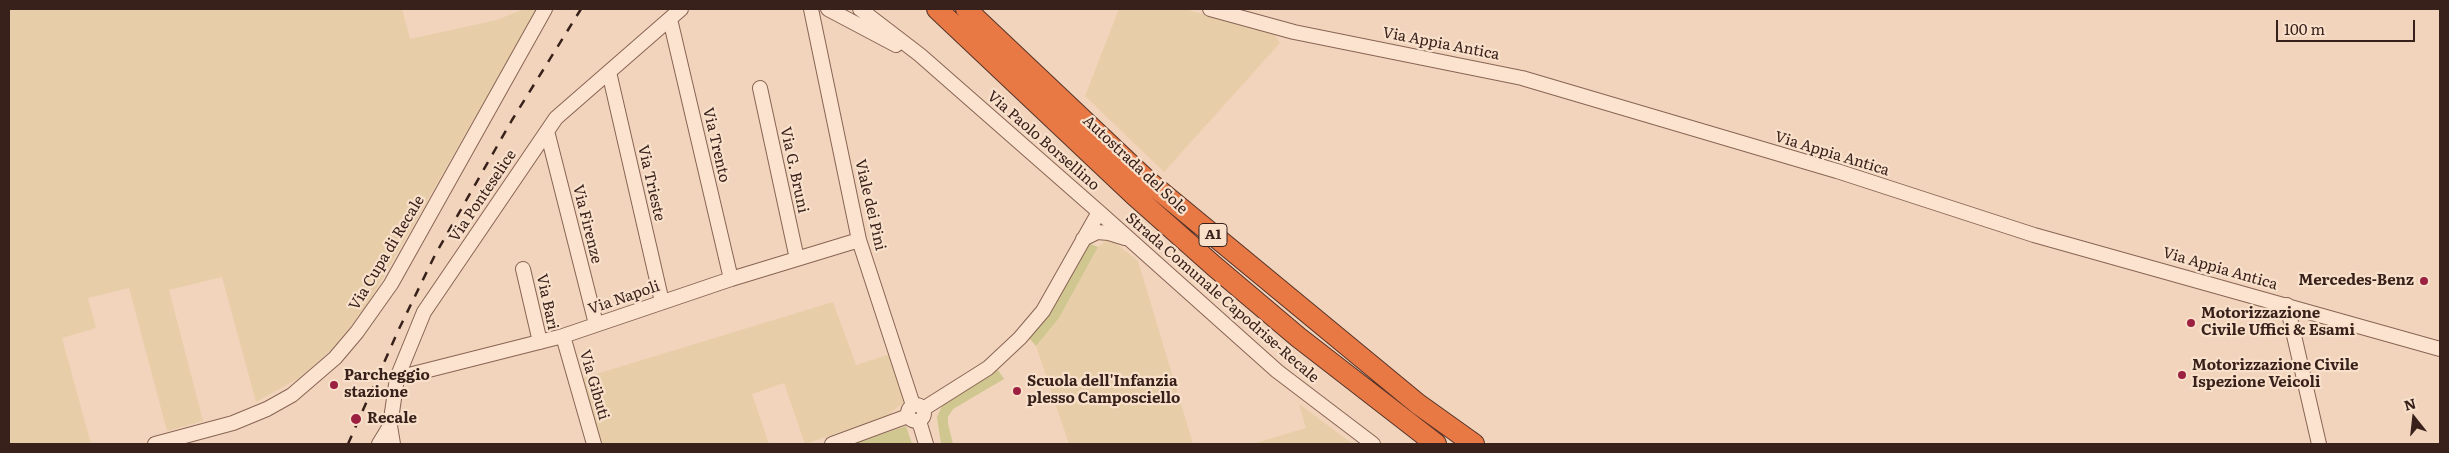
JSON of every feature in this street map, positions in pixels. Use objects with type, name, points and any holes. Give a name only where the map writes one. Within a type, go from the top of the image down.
[{"type":"highway","name":"Autostrada del Sole","points":[[937,9],[1114,177],[1207,259],[1298,337],[1436,444]]},
{"type":"highway","name":"Autostrada del Sole","points":[[966,9],[1149,182],[1410,398],[1474,444]]},
{"type":"street","name":"Via Cupa di Recale","points":[[155,444],[233,423],[267,409],[292,394],[335,358],[357,332],[391,284],[545,9]]},
{"type":"street","name":"Viale dei Pini","points":[[811,9],[859,240],[926,444]]},
{"type":"street","name":"Via Paolo Borsellino","points":[[828,9],[904,49],[920,55]]},
{"type":"street","name":"Via Paolo Borsellino","points":[[832,444],[916,413],[988,368],[1020,338],[1043,311],[1099,212],[920,55],[860,9]]},
{"type":"street","name":"Via Appia Antica","points":[[1210,9],[1294,32],[1522,78],[1827,169],[2034,235],[2440,349]]},
{"type":"street","name":"Via Ponteselice","points":[[379,444],[390,426],[397,378],[424,312],[547,131],[556,118],[673,12]]},
{"type":"street","name":"Via Trento","points":[[673,12],[731,278]]},
{"type":"street","name":"Via Trieste","points":[[608,72],[662,302]]},
{"type":"street","name":"Via G. Bruni","points":[[760,88],[797,259]]},
{"type":"street","name":"Via Firenze","points":[[547,131],[596,324]]},
{"type":"street","name":"Strada Comunale Capodrise-Recale","points":[[1099,212],[1277,372],[1373,444]]},
{"type":"street","points":[[1083,239],[1097,232],[1109,232],[1130,240]]},
{"type":"street","name":"Via Napoli","points":[[397,378],[563,336],[731,278],[859,240]]},
{"type":"street","name":"Via Bari","points":[[523,269],[540,342]]},
{"type":"street","points":[[2287,305],[2319,444]]},
{"type":"street","name":"Via Gibuti","points":[[563,336],[594,444]]},
{"type":"street","points":[[390,426],[393,444]]},
{"type":"shaded area","points":[[9,9],[402,9],[410,39],[497,20],[524,9],[537,9],[365,309],[331,350],[299,378],[256,402],[222,277],[169,290],[203,421],[167,431],[129,288],[88,298],[96,328],[62,338],[91,444],[9,444]]},
{"type":"shaded area","points":[[1119,9],[1184,9],[1273,33],[1280,43],[1164,172],[1085,96]]},
{"type":"shaded area","points":[[1107,240],[1114,242],[1138,261],[1193,444],[1069,444],[1036,346],[1059,318],[1098,247]]},
{"type":"shaded area","points":[[1088,243],[1098,247],[1059,318],[1036,346],[1029,338],[1051,312]]},
{"type":"shaded area","points":[[833,302],[856,365],[894,353],[909,398],[887,416],[805,444],[784,383],[752,394],[769,444],[601,444],[583,378]]},
{"type":"shaded area","points":[[998,370],[1004,379],[953,409],[948,417],[948,424],[953,444],[941,444],[937,417],[942,406],[949,398]]},
{"type":"shaded area","points":[[1299,404],[1353,444],[1252,444],[1306,428]]},
{"type":"shaded area","points":[[906,426],[912,444],[854,444]]},
{"type":"railway","points":[[348,444],[398,331],[435,255],[512,120],[581,9]]},
{"type":"place","name":"Mercedes-Benz","points":[[2424,281]]},
{"type":"place","name":"Motorizzazione Civile Uffici & Esami","points":[[2191,323]]},
{"type":"place","name":"Motorizzazione Civile Ispezione Veicoli","points":[[2182,375]]},
{"type":"place","name":"Parcheggio stazione","points":[[334,385]]},
{"type":"place","name":"Scuola dell'Infanzia plesso Camposciello","points":[[1017,391]]},
{"type":"place","name":"Recale","points":[[356,419]]}]
